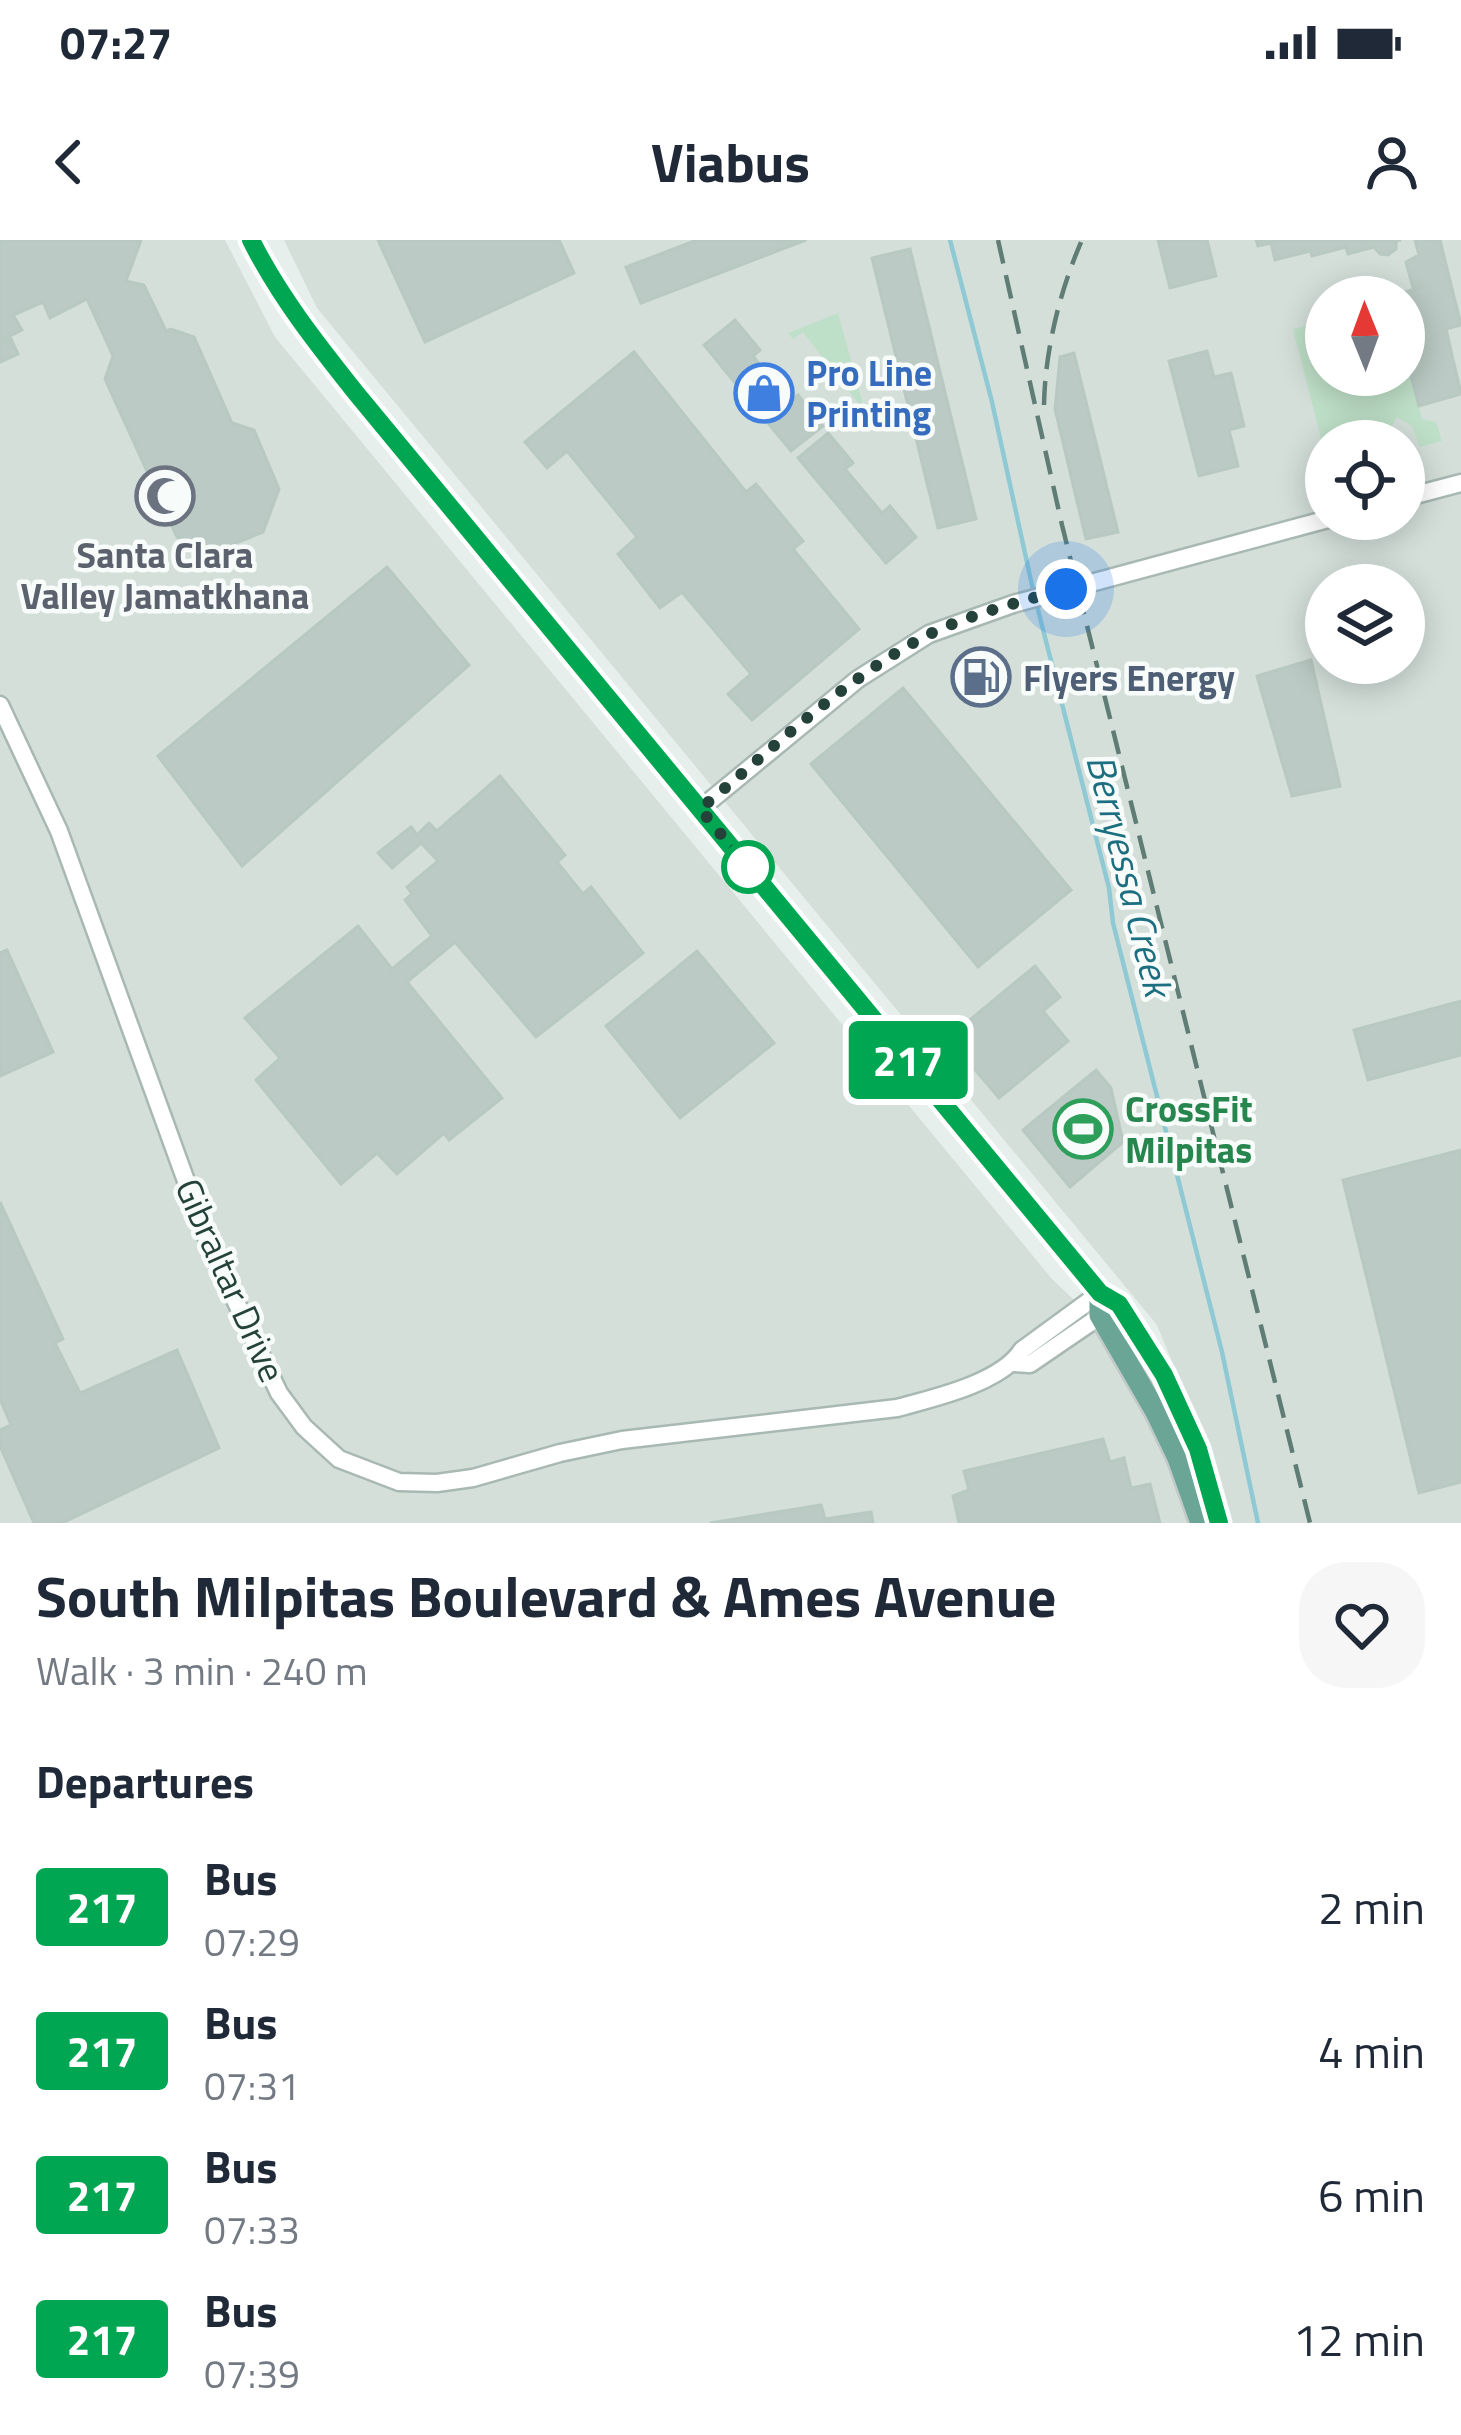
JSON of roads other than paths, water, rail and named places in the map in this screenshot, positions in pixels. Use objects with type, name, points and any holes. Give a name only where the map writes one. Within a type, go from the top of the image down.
[{"type":"main road","points":[[251,240],[304,326],[350,386],[1106,1304],[1149,1350],[1198,1449],[1219,1523]]},
{"type":"main road","points":[[1106,1304],[1178,1458],[1201,1523]]},
{"type":"street","points":[[1425,492],[1461,483]]},
{"type":"street","points":[[700,809],[858,679],[929,634],[1013,604],[1305,525]]},
{"type":"street","name":"Gibraltar Drive","points":[[0,705],[59,831],[210,1247],[279,1393],[304,1427],[339,1459],[399,1482],[436,1484],[622,1440],[897,1408],[940,1396],[1013,1363],[1022,1350],[1106,1304]]},
{"type":"waterway","name":"Berryessa Creek","points":[[950,240],[1033,590]]},
{"type":"waterway","name":"Berryessa Creek","points":[[1036,602],[1222,1352],[1258,1523]]},
{"type":"railway","points":[[998,240],[1062,525],[1310,1523]]},
{"type":"railway","points":[[1044,405],[1055,321],[1082,240]]},
{"type":"place","name":"Pro Line Printing","points":[[764,393]]},
{"type":"place","name":"Santa Clara Valley Jamatkhana","points":[[165,496]]},
{"type":"place","name":"Flyers Energy","points":[[981,677]]},
{"type":"place","name":"CrossFit Milpitas","points":[[1083,1129]]}]
